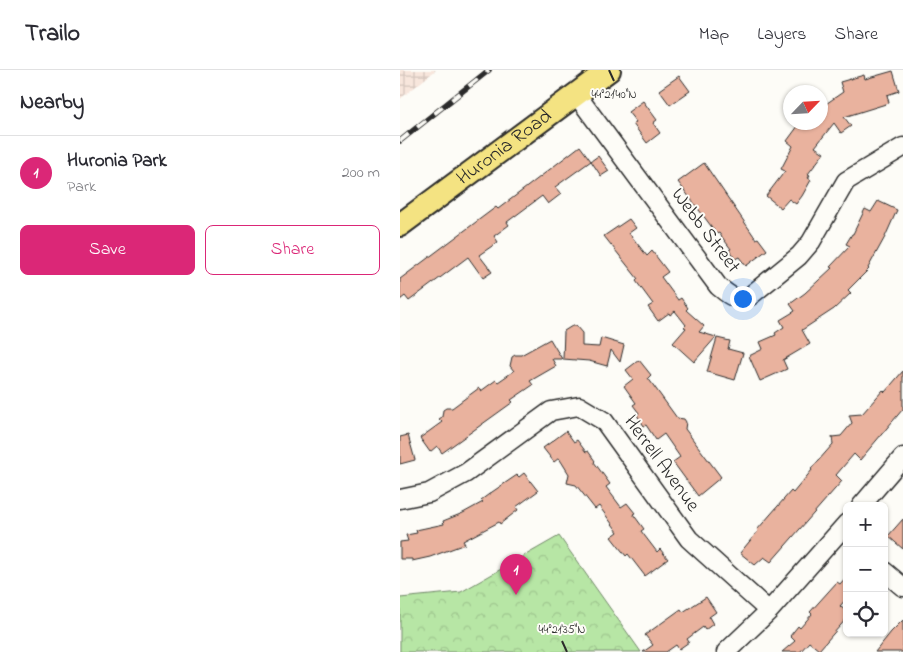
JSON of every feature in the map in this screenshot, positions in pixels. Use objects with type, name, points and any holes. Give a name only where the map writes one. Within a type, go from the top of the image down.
[{"type":"main road","name":"Huronia Road","points":[[400,225],[609,70]]},
{"type":"street","name":"Webb Street","points":[[576,94],[718,286],[730,296],[741,299],[750,296],[800,256],[811,242],[846,181],[903,147]]},
{"type":"street","name":"Herrell Avenue","points":[[400,499],[429,494],[466,473],[551,411],[579,406],[604,422],[689,539],[769,611]]},
{"type":"street","points":[[864,502],[903,457]]},
{"type":"street","points":[[726,652],[769,611],[843,532]]},
{"type":"street","points":[[888,574],[903,587]]},
{"type":"shaded area","points":[[400,70],[436,70],[400,99]]},
{"type":"green space","points":[[559,536],[641,652],[400,652],[400,598],[461,592]]},
{"type":"building","points":[[893,71],[899,91],[887,95],[889,103],[844,117],[851,126],[841,133],[834,123],[815,147],[824,153],[808,174],[810,175],[808,178],[811,180],[802,196],[796,204],[789,199],[781,208],[766,196],[785,171],[781,169],[793,146],[787,141],[795,130],[828,130],[828,102],[843,92],[840,82],[864,75],[865,79]]},
{"type":"building","points":[[679,76],[690,91],[670,105],[659,90]]},
{"type":"building","points":[[643,101],[657,120],[653,123],[660,133],[647,143],[633,124],[636,122],[628,112]]},
{"type":"building","points":[[580,146],[591,161],[555,187],[561,194],[548,204],[542,196],[507,222],[509,225],[494,236],[498,242],[479,255],[492,272],[483,278],[468,257],[409,301],[405,296],[400,300],[400,279],[496,207],[498,209]]},
{"type":"building","points":[[598,156],[609,171],[601,176],[591,161]]},
{"type":"building","points":[[704,163],[756,239],[758,238],[767,250],[746,266],[739,257],[735,259],[729,250],[731,249],[719,233],[717,234],[678,182]]},
{"type":"building","points":[[878,201],[897,210],[869,269],[848,290],[851,293],[834,309],[802,330],[810,344],[783,360],[787,369],[760,381],[749,356],[763,349],[760,342],[776,335],[775,333],[784,327],[780,320],[795,311],[790,304],[832,268],[830,267],[850,246],[846,244],[865,209],[871,212]]},
{"type":"building","points":[[629,219],[636,228],[629,233],[647,256],[652,251],[668,272],[661,277],[678,300],[681,298],[688,308],[686,310],[704,326],[699,332],[716,337],[694,362],[673,343],[686,328],[684,327],[686,325],[675,311],[658,321],[648,307],[653,304],[636,281],[638,279],[604,236]]},
{"type":"building","points":[[572,326],[576,326],[582,333],[582,346],[599,347],[601,338],[624,345],[620,362],[611,350],[607,366],[589,361],[563,359],[564,331]]},
{"type":"building","points":[[717,338],[730,341],[728,349],[743,353],[735,380],[707,372]]},
{"type":"building","points":[[550,339],[562,359],[552,359],[556,366],[530,381],[533,385],[511,400],[513,402],[442,453],[437,446],[430,452],[420,438],[442,422],[439,419],[442,417],[443,410],[452,408],[479,388],[481,391],[496,380],[498,382],[514,371],[510,366],[512,357],[521,355]]},
{"type":"building","points":[[639,360],[651,375],[648,378],[677,418],[684,419],[686,422],[685,429],[721,477],[698,496],[673,462],[680,457],[664,434],[656,440],[646,425],[644,426],[637,415],[639,413],[633,405],[636,403],[624,386],[633,379],[626,370]]},
{"type":"building","points":[[903,371],[903,409],[860,460],[854,454],[836,475],[842,481],[771,562],[764,557],[755,565],[740,553],[757,530],[791,491],[793,493],[833,444],[832,437],[841,436],[852,423],[849,415],[862,414]]},
{"type":"building","points":[[566,431],[574,442],[577,440],[586,452],[588,451],[610,484],[606,487],[621,507],[627,503],[644,529],[641,531],[657,552],[660,549],[668,559],[645,576],[628,554],[626,556],[611,537],[618,532],[599,506],[595,509],[576,485],[567,483],[569,474],[559,458],[554,462],[543,448]]},
{"type":"building","points":[[408,435],[415,460],[400,464],[400,437]]},
{"type":"building","points":[[524,473],[538,491],[516,507],[518,510],[500,524],[499,522],[463,541],[465,544],[430,557],[412,561],[412,559],[400,559],[400,542],[408,541],[406,535],[417,533],[416,530],[444,524],[443,521],[483,502],[481,500],[492,492],[517,475],[519,477]]},
{"type":"building","points":[[903,519],[903,549],[888,536]]},
{"type":"building","points":[[843,581],[843,603],[840,606],[843,609],[843,623],[819,650],[809,642],[800,652],[782,652],[795,641],[790,636],[798,626],[800,628],[812,614],[810,612],[837,582],[840,584]]},
{"type":"building","points":[[706,597],[716,612],[709,617],[713,624],[705,630],[703,627],[687,639],[689,642],[679,649],[676,645],[666,652],[643,652],[653,645],[645,635],[681,609],[683,612]]},
{"type":"building","points":[[903,620],[903,652],[875,652],[888,637]]},
{"type":"railway","points":[[400,141],[489,70]]},
{"type":"place","name":"Huronia Park","points":[[516,595]]}]
